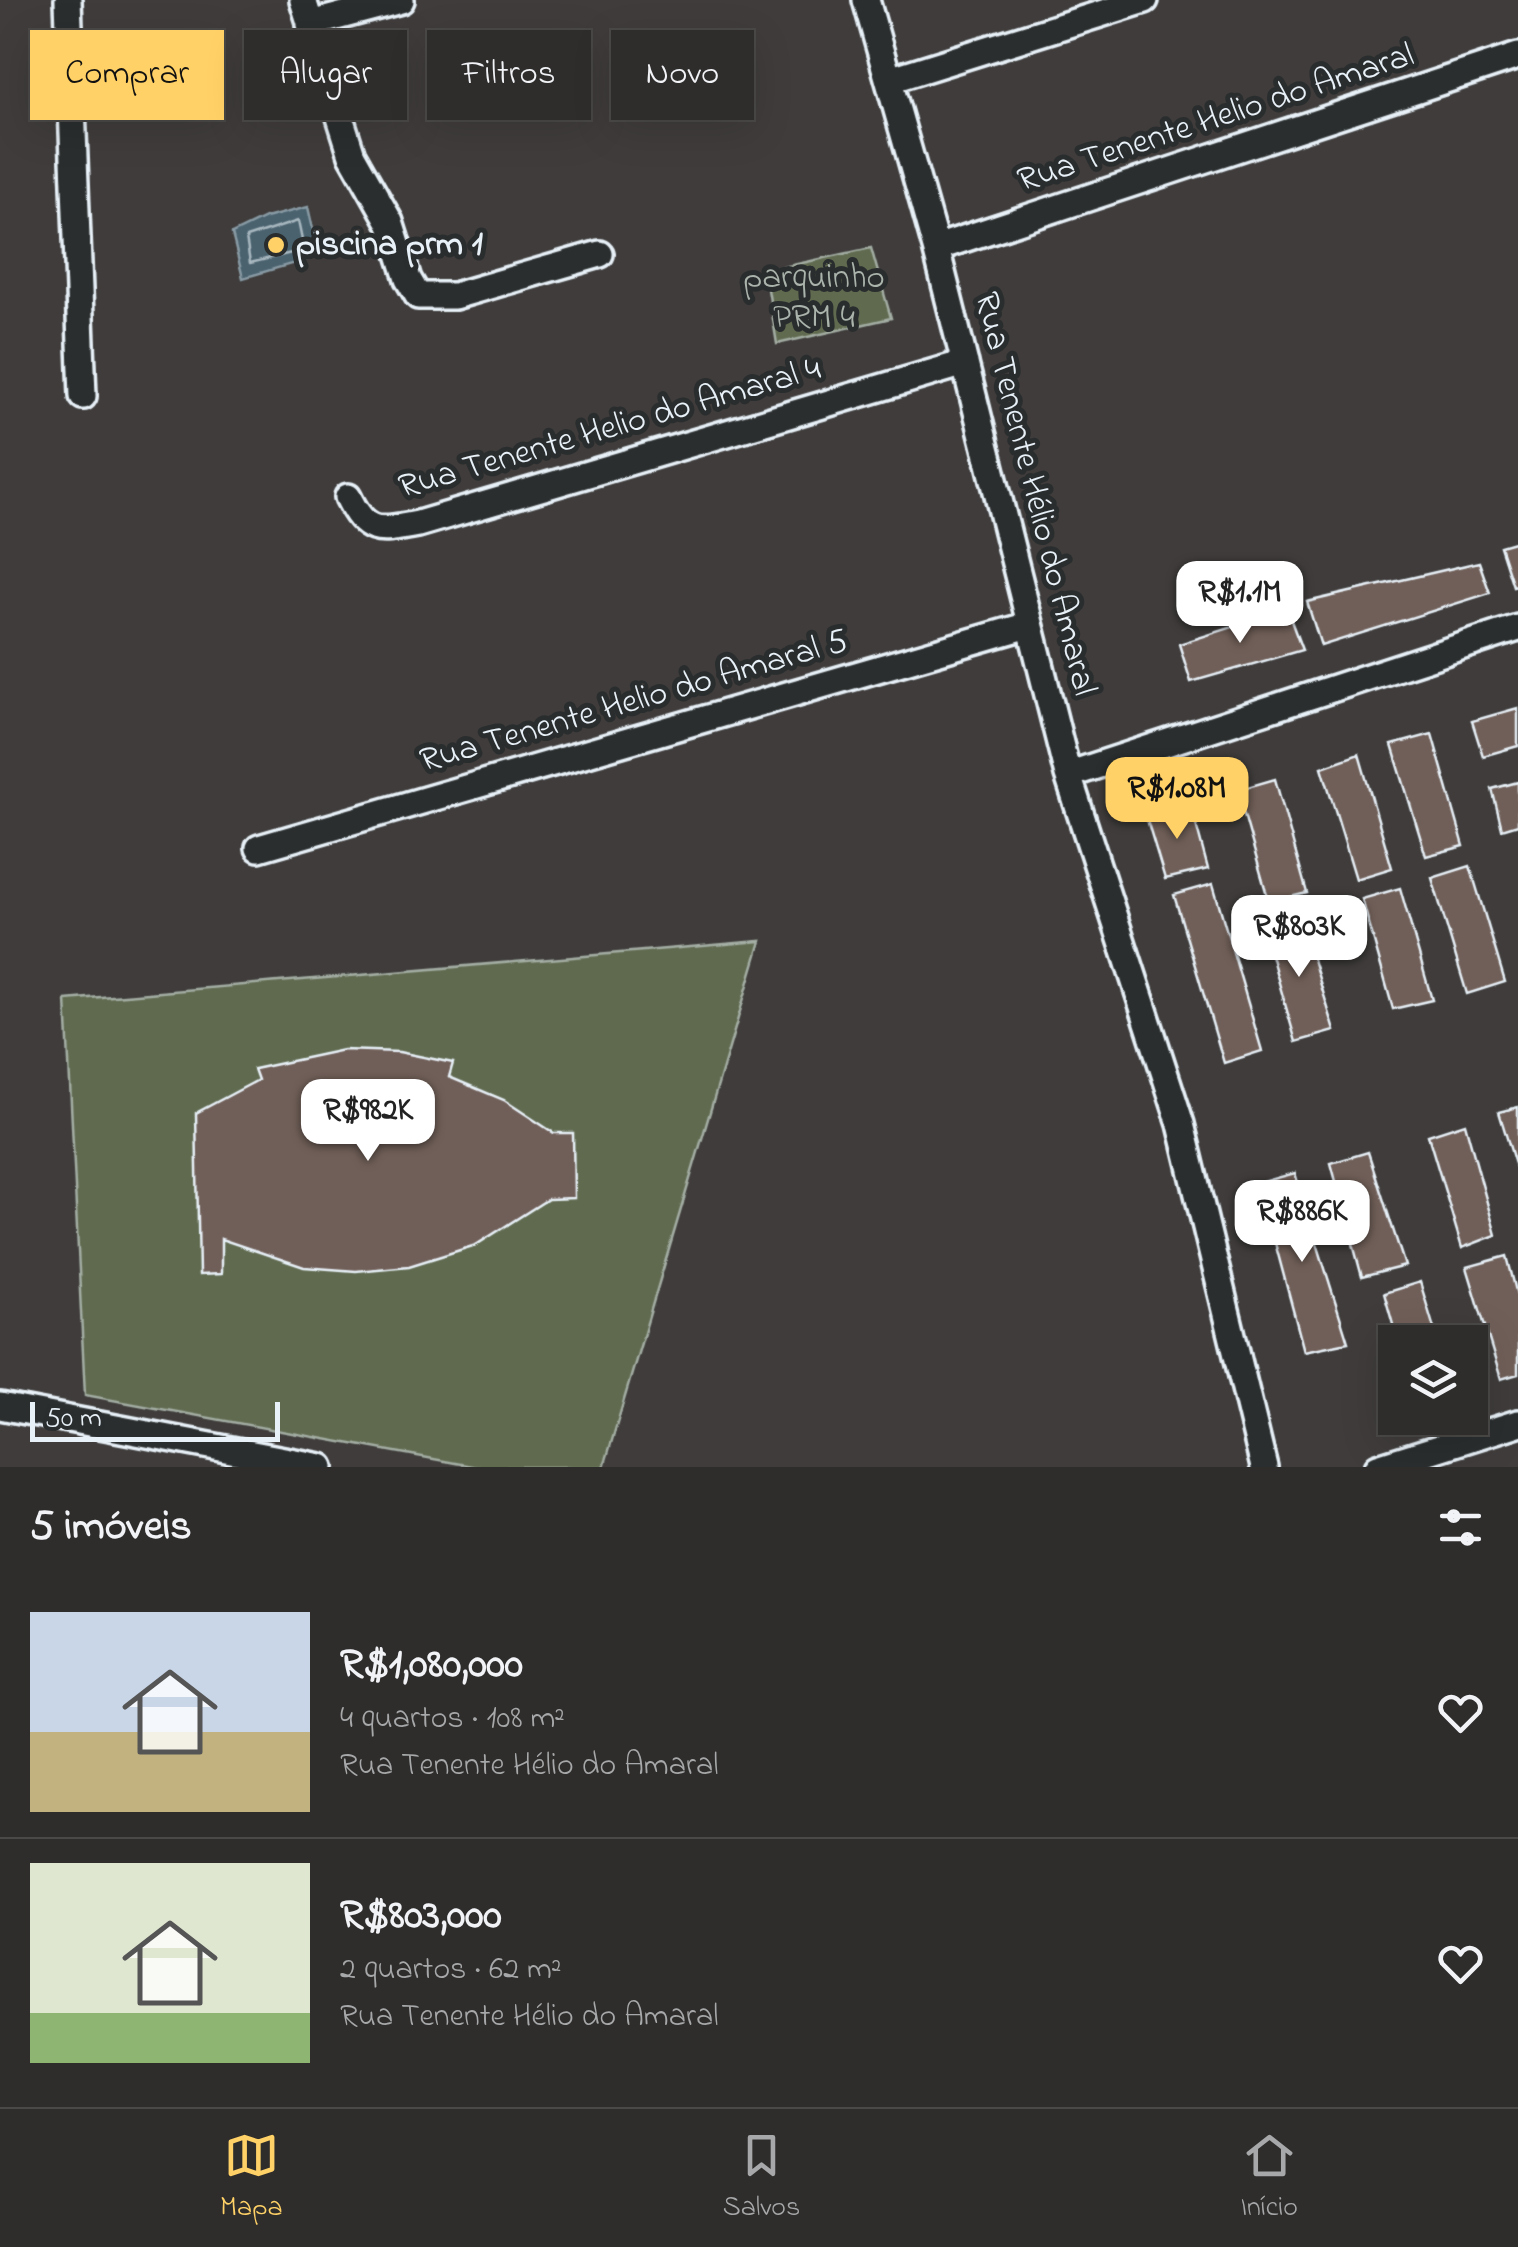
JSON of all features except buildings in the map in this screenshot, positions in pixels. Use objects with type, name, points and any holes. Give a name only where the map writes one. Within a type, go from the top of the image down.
[{"type":"street","points":[[68,0],[83,396]]},
{"type":"street","points":[[401,0],[307,12],[352,155],[390,222],[408,279],[418,296],[454,296],[600,254]]},
{"type":"street","name":"Rua Tenente Hélio do Amaral","points":[[866,0],[936,248],[1068,776],[1182,1124],[1264,1467]]},
{"type":"street","points":[[888,80],[1146,0]]},
{"type":"street","name":"Rua Tenente Helio do Amaral","points":[[936,248],[1518,56]]},
{"type":"street","name":"Rua Tenente Helio do Amaral 4","points":[[348,498],[360,522],[380,530],[418,524],[965,363]]},
{"type":"street","name":"Rua Tenente Helio do Amaral 5","points":[[259,848],[1029,625]]},
{"type":"street","points":[[1068,776],[1518,628]]},
{"type":"street","points":[[0,1406],[322,1467]]},
{"type":"street","points":[[1378,1467],[1518,1423]]},
{"type":"green space","name":"parquinho PRM 4","points":[[871,248],[891,318],[777,344],[765,271]]},
{"type":"green space","points":[[761,941],[604,1467],[477,1467],[85,1395],[66,1000]]},
{"type":"water","name":"piscina prm 1","points":[[308,207],[319,256],[243,278],[232,234],[265,218]]},
{"type":"place","name":"piscina prm 1","points":[[276,245]]}]
